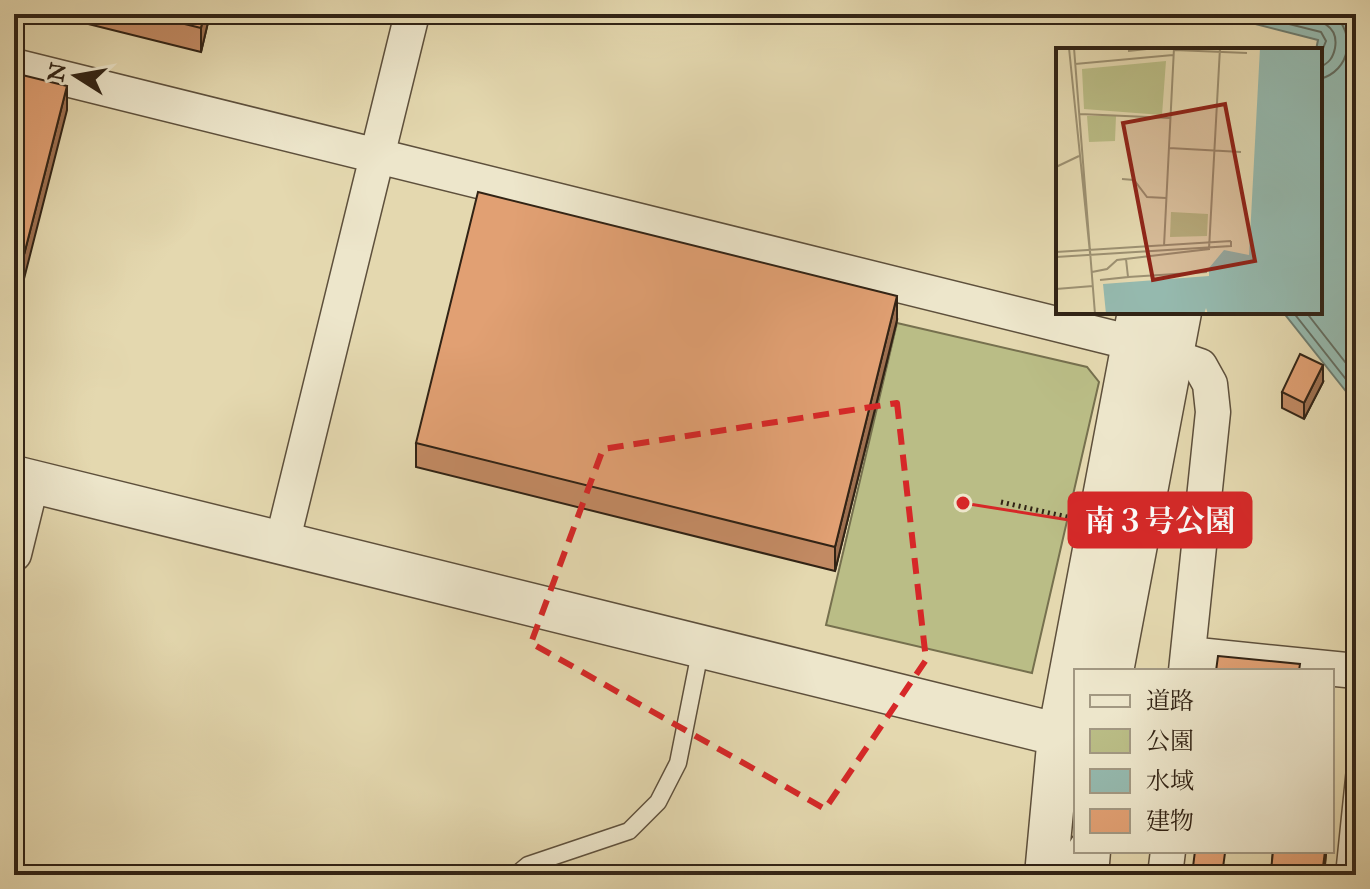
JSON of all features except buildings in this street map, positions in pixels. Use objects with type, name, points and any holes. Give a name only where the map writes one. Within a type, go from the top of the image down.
[{"type":"street","points":[[282,543],[412,14]]},
{"type":"street","points":[[14,66],[377,156],[1148,337],[1200,366],[1210,384],[1213,412],[1187,663],[1314,669]]},
{"type":"street","points":[[1078,669],[1099,524],[1148,337],[1177,314]]},
{"type":"street","points":[[1112,669],[1148,337]]},
{"type":"street","points":[[14,554],[23,479],[1068,737]]},
{"type":"street","points":[[1334,670],[1356,671]]},
{"type":"street","points":[[1046,875],[1074,696]]},
{"type":"street","points":[[1087,875],[1089,853]]},
{"type":"street","points":[[1165,875],[1168,853]]},
{"type":"lane","points":[[516,875],[528,865],[629,831],[658,802],[678,763],[701,647]]},
{"type":"lane","points":[[1344,875],[1356,759]]},
{"type":"path","points":[[1001,502],[1099,524]]},
{"type":"highlighted area","points":[[897,403],[926,660],[825,809],[531,643],[603,449]]},
{"type":"green space","points":[[897,323],[1087,367],[1099,382],[1032,673],[826,625]]},
{"type":"water","points":[[1216,14],[1356,14],[1356,404],[1285,314],[1322,314],[1322,48],[1316,48],[1318,40]]},
{"type":"place","name":"南３号公園","points":[[963,503]]}]
